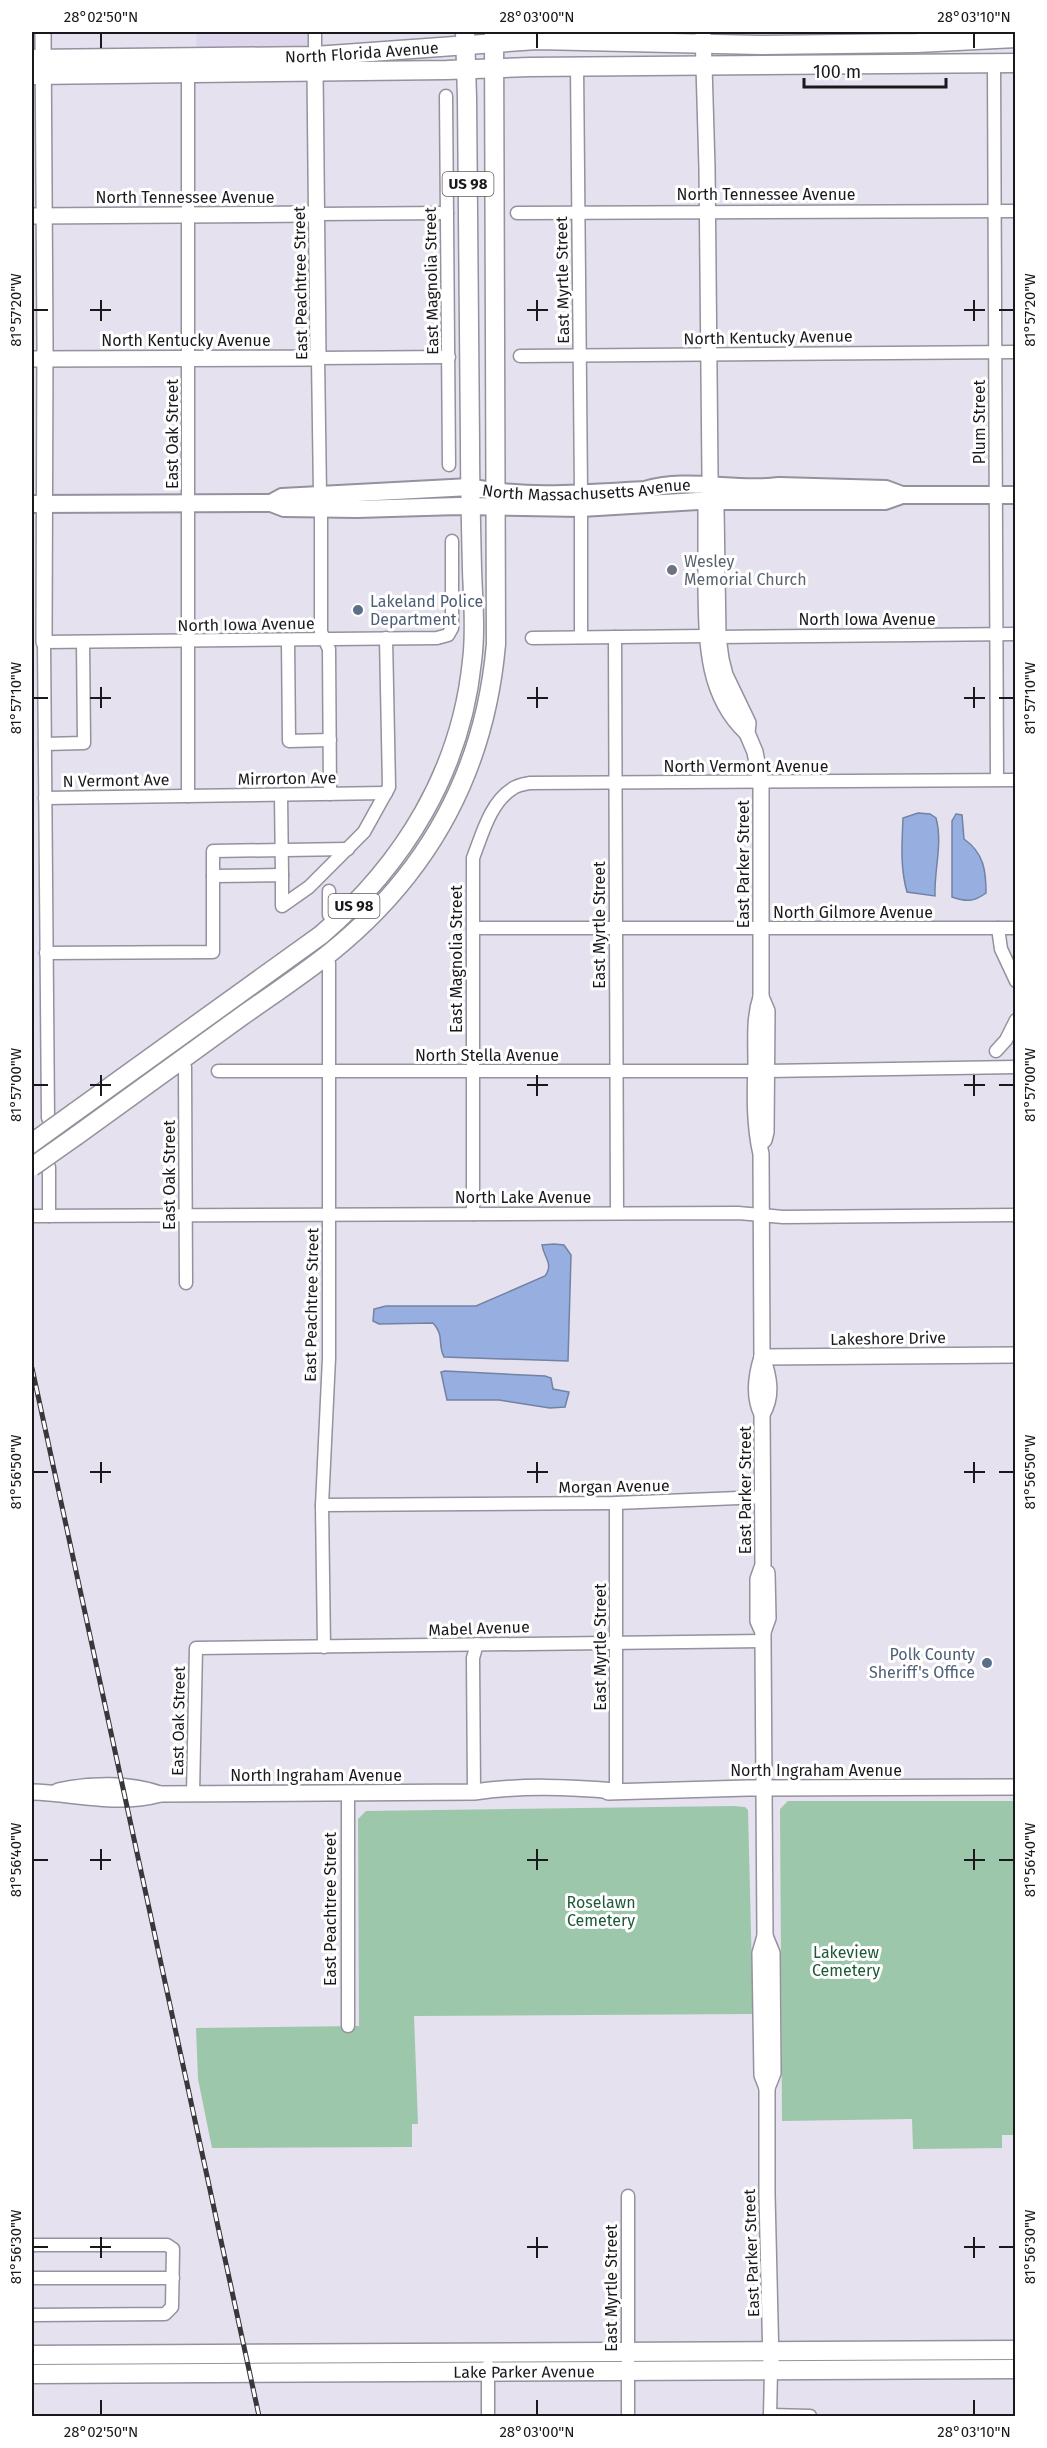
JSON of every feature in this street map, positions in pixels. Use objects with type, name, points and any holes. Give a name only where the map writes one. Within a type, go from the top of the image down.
[{"type":"main road","name":"North Florida Avenue","points":[[37,67],[188,72],[315,63],[465,39],[494,37],[568,40],[703,38],[908,44],[1016,38]]},
{"type":"main road","points":[[494,37],[494,68]]},
{"type":"main road","name":"US 98","points":[[32,1143],[321,935],[371,888],[412,835],[454,748],[469,689],[474,629],[470,507],[465,39]]},
{"type":"main road","name":"North Florida Avenue","points":[[37,67],[249,57],[315,63],[466,70],[1016,63]]},
{"type":"main road","points":[[188,72],[192,68],[231,65],[249,57]]},
{"type":"main road","name":"US 98","points":[[40,1167],[76,1136],[330,952],[377,910],[418,860],[467,773],[484,721],[496,644],[494,68]]},
{"type":"main road","name":"North Massachusetts Avenue","points":[[321,502],[470,507],[496,500],[581,500],[711,493],[724,488],[779,486],[886,489],[902,495],[1016,495]]},
{"type":"main road","name":"North Massachusetts Avenue","points":[[38,504],[271,503],[284,508],[321,502],[470,487],[496,500]]},
{"type":"main road","name":"Lake Parker Avenue","points":[[32,2374],[628,2370],[1016,2350]]},
{"type":"main road","name":"Lake Parker Avenue","points":[[32,2355],[628,2352],[771,2361],[1016,2369]]},
{"type":"main road","points":[[32,2363],[52,2363],[70,2355]]},
{"type":"street","points":[[43,32],[37,67],[38,504],[43,517],[48,1118]]},
{"type":"street","points":[[315,32],[315,63]]},
{"type":"street","name":"East Parker Street","points":[[703,38],[708,212],[711,493],[706,509],[712,637],[710,665],[714,679],[737,723],[747,733],[755,752],[761,783],[761,997],[767,1011],[761,1071],[766,1132],[760,1155],[762,1357],[756,1375],[756,1403],[762,1414],[763,1565],[768,1577],[768,1618],[763,1636],[765,1936],[772,1953],[772,2073],[767,2088],[771,2416]]},
{"type":"street","name":"East Peachtree Street","points":[[315,63],[321,632],[329,649],[330,794]]},
{"type":"street","name":"Plum Street","points":[[994,64],[997,779]]},
{"type":"street","name":"East Myrtle Street","points":[[577,67],[581,637]]},
{"type":"street","name":"East Oak Street","points":[[188,72],[190,216],[189,641],[186,654],[188,796]]},
{"type":"street","name":"East Magnolia Street","points":[[446,96],[449,465]]},
{"type":"street","name":"North Tennessee Avenue","points":[[517,213],[1016,211]]},
{"type":"street","name":"North Tennessee Avenue","points":[[38,216],[447,213]]},
{"type":"street","name":"North Kentucky Avenue","points":[[520,356],[1016,352]]},
{"type":"street","name":"North Kentucky Avenue","points":[[38,359],[448,357]]},
{"type":"street","name":"North Iowa Avenue","points":[[44,642],[437,638],[448,635],[452,628],[452,541]]},
{"type":"street","name":"North Iowa Avenue","points":[[532,638],[1016,634]]},
{"type":"street","name":"East Myrtle Street","points":[[615,637],[617,1214]]},
{"type":"street","points":[[281,795],[282,906],[309,887],[364,832],[386,793],[389,778],[386,638]]},
{"type":"street","points":[[288,640],[289,741],[330,740]]},
{"type":"street","points":[[45,744],[84,743],[83,642]]},
{"type":"street","name":"North Vermont Avenue","points":[[490,815],[501,798],[513,788],[530,783],[1016,780]]},
{"type":"street","name":"Mirrorton Ave","points":[[188,796],[386,793]]},
{"type":"street","name":"N Vermont Ave","points":[[45,798],[188,796]]},
{"type":"street","name":"East Magnolia Street","points":[[472,1214],[474,928],[472,858],[490,815]]},
{"type":"street","points":[[46,953],[213,952],[213,850],[348,849]]},
{"type":"street","points":[[213,876],[282,875]]},
{"type":"street","points":[[329,915],[330,891]]},
{"type":"street","name":"North Gilmore Avenue","points":[[474,928],[1016,928]]},
{"type":"street","points":[[998,928],[1001,949],[1016,981]]},
{"type":"street","name":"East Peachtree Street","points":[[324,1647],[322,1504],[329,1358],[329,963]]},
{"type":"street","points":[[996,1051],[1006,1040],[1016,1020]]},
{"type":"street","name":"East Oak Street","points":[[185,1067],[186,1282]]},
{"type":"street","name":"North Stella Avenue","points":[[218,1071],[761,1071],[1016,1067]]},
{"type":"street","points":[[40,1167],[49,1216]]},
{"type":"street","name":"North Lake Avenue","points":[[32,1216],[1016,1215]]},
{"type":"street","name":"Lakeshore Drive","points":[[762,1357],[1016,1355]]},
{"type":"street","name":"Morgan Avenue","points":[[322,1504],[616,1503],[763,1497]]},
{"type":"street","name":"East Myrtle Street","points":[[616,1503],[616,1791]]},
{"type":"street","name":"Mabel Avenue","points":[[196,1648],[616,1643],[763,1636]]},
{"type":"street","points":[[474,1792],[473,1658],[477,1644]]},
{"type":"street","name":"East Oak Street","points":[[193,1794],[196,1648]]},
{"type":"street","name":"North Ingraham Avenue","points":[[32,1792],[78,1798],[143,1799],[160,1794],[474,1792],[510,1797],[571,1796],[616,1791],[764,1788],[1016,1787]]},
{"type":"street","name":"East Peachtree Street","points":[[348,1793],[348,2026]]},
{"type":"street","name":"East Myrtle Street","points":[[628,2196],[628,2416]]},
{"type":"street","points":[[32,2245],[167,2246],[173,2249],[172,2307],[165,2314],[32,2315]]},
{"type":"street","points":[[32,2278],[173,2278]]},
{"type":"street","points":[[488,2352],[489,2416]]},
{"type":"street","points":[[771,2416],[810,2416]]},
{"type":"shaded area","points":[[196,32],[315,32],[315,46],[197,48]]},
{"type":"green space","name":"Lakeview Cemetery","points":[[788,1801],[1015,1801],[1016,2135],[1002,2135],[1002,2148],[913,2149],[912,2119],[782,2121],[780,1809]]},
{"type":"green space","name":"Roselawn Cemetery","points":[[745,1807],[748,1810],[753,2014],[414,2016],[418,2124],[412,2124],[412,2147],[212,2148],[198,2079],[196,2028],[359,2026],[358,1819],[366,1811]]},
{"type":"water","points":[[918,813],[930,814],[936,818],[939,837],[935,896],[907,892],[903,874],[903,818]]},
{"type":"water","points":[[956,814],[962,815],[964,839],[980,856],[984,870],[986,893],[974,900],[952,897],[952,821]]},
{"type":"water","points":[[542,1245],[564,1245],[571,1255],[568,1361],[444,1357],[439,1332],[433,1323],[379,1324],[373,1321],[374,1309],[386,1306],[476,1306],[545,1276],[549,1264]]},
{"type":"water","points":[[441,1372],[545,1376],[551,1378],[553,1389],[569,1392],[565,1407],[550,1408],[499,1400],[447,1400]]},
{"type":"railway","points":[[32,1368],[259,2416]]},
{"type":"place","name":"Wesley Memorial Church","points":[[672,570]]},
{"type":"place","name":"Lakeland Police Department","points":[[358,610]]},
{"type":"place","name":"Polk County Sheriff's Office","points":[[987,1663]]}]
